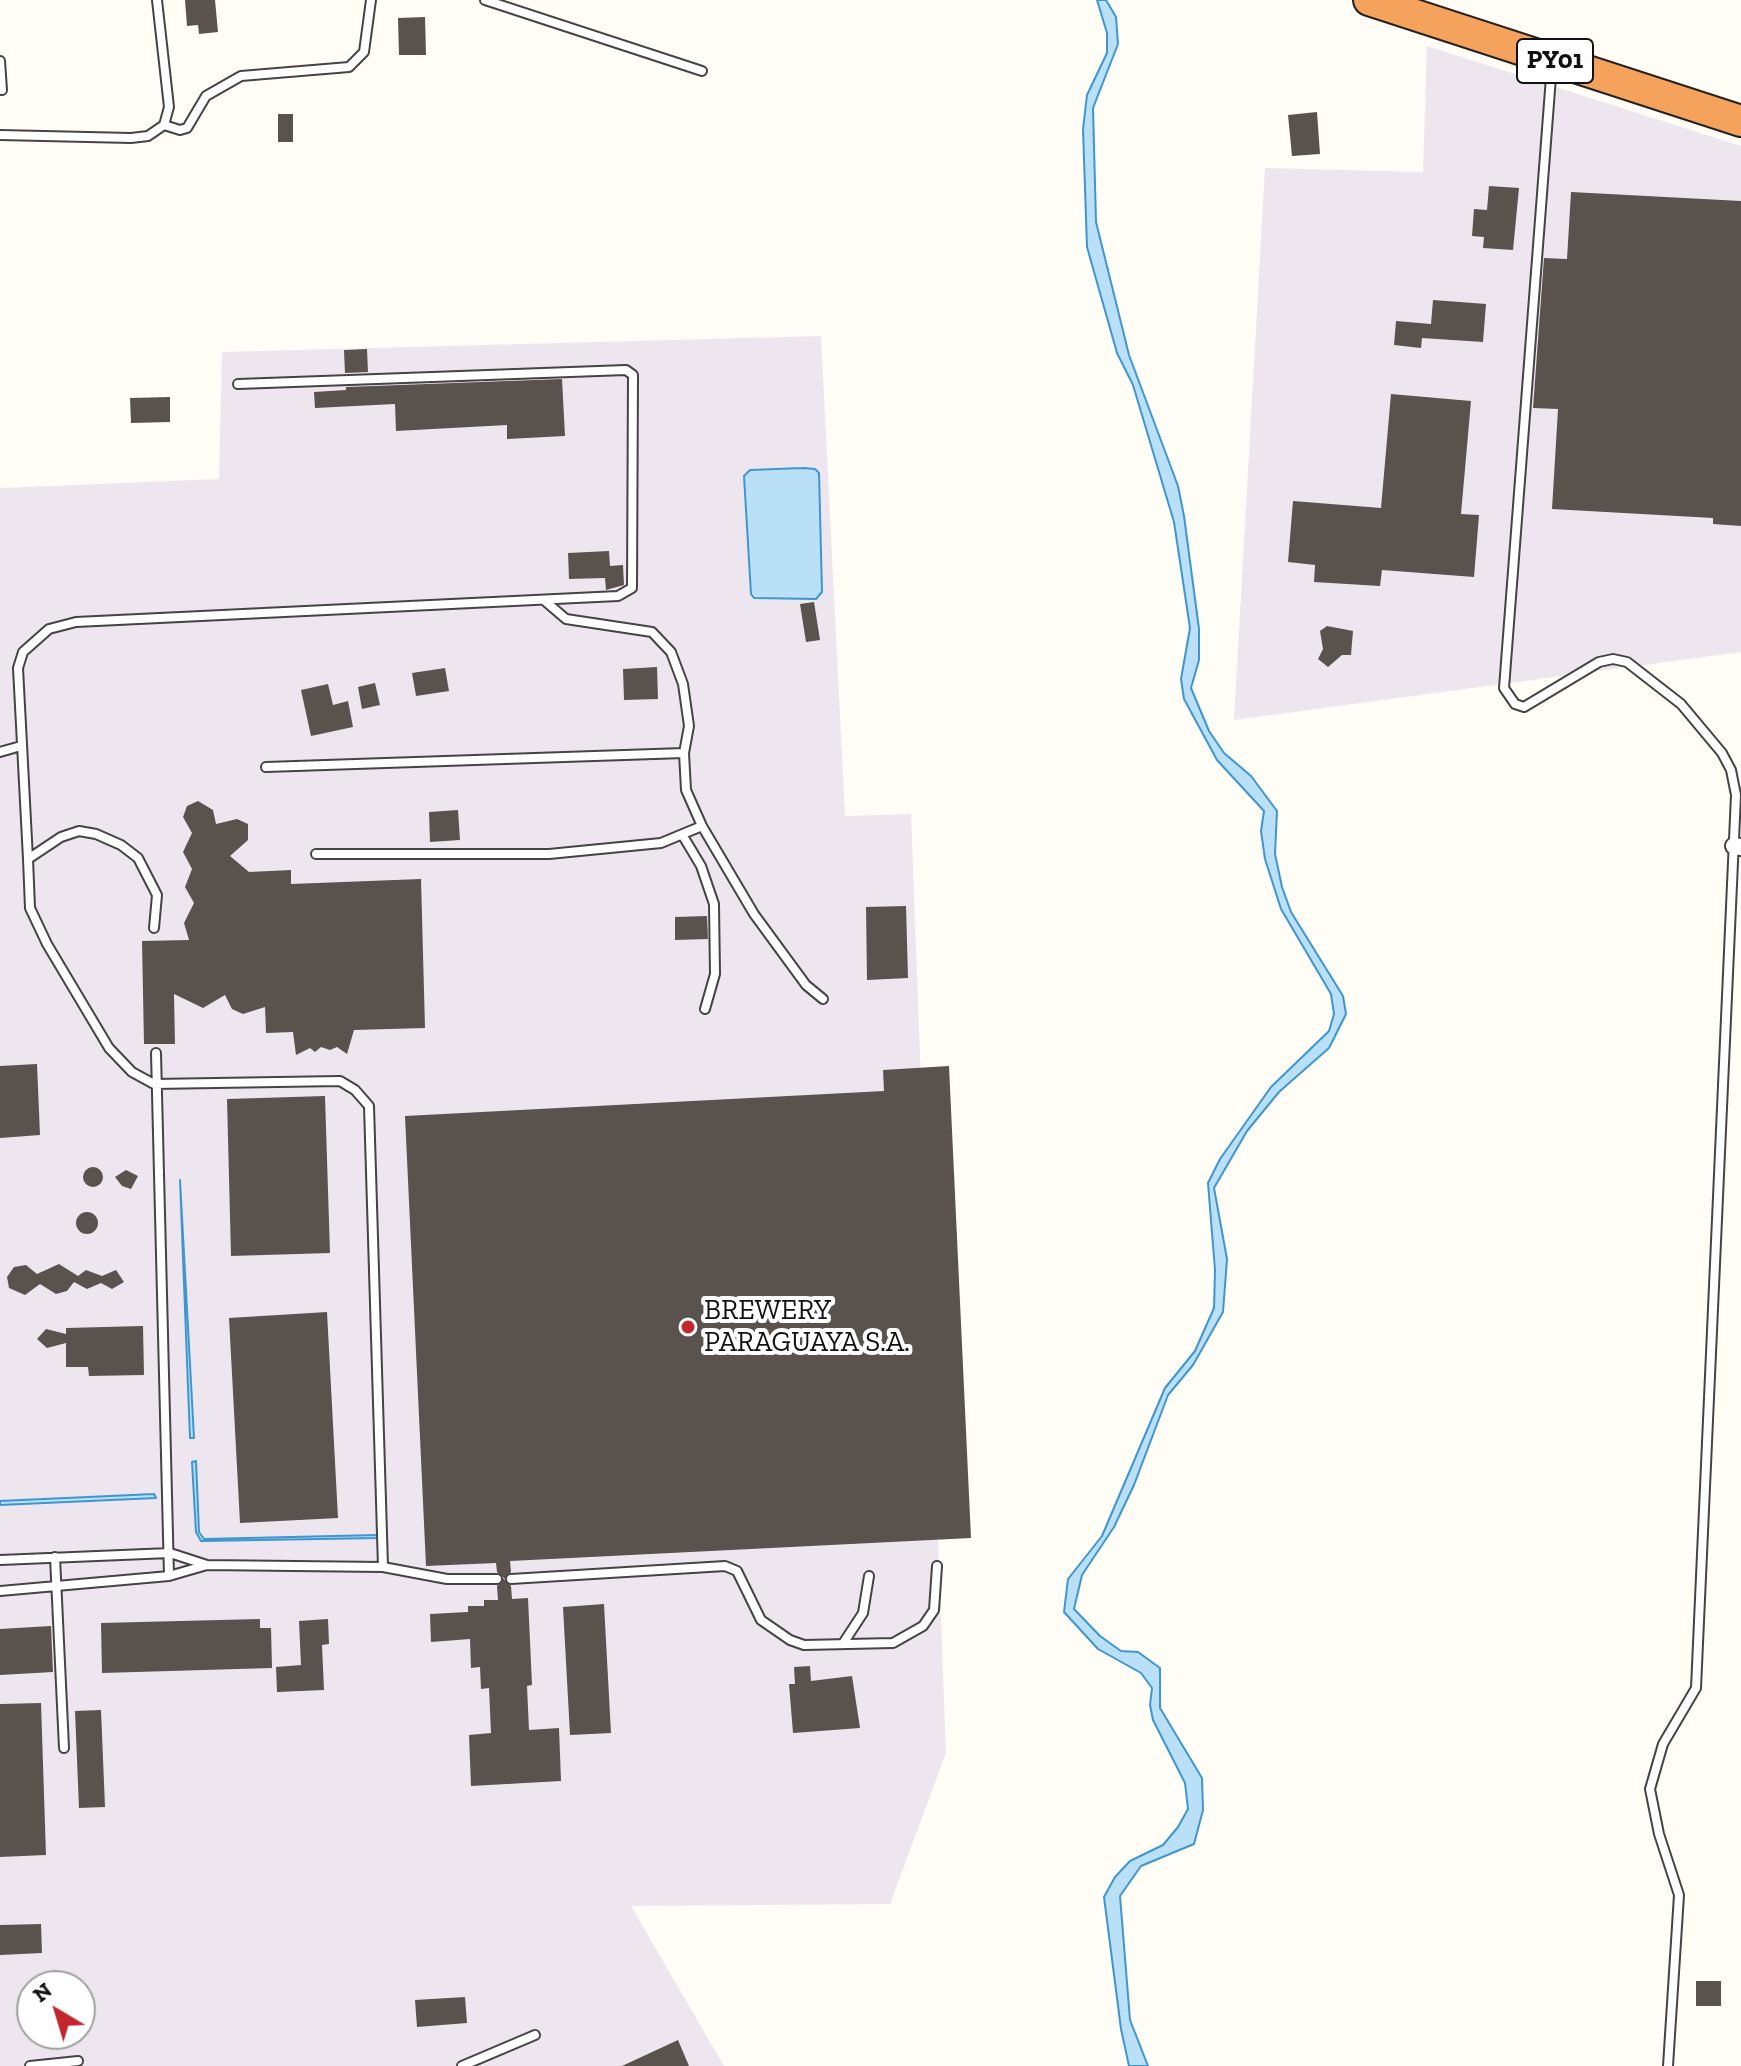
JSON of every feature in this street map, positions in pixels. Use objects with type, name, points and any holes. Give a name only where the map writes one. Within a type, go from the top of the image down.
[{"type":"highway","name":"PY01","points":[[1369,0],[1741,121]]},
{"type":"lane","points":[[0,135],[131,138],[148,136],[164,125],[169,107],[157,0]]},
{"type":"lane","points":[[164,125],[180,130],[187,128],[206,96],[241,76],[349,67],[364,52],[371,0]]},
{"type":"lane","points":[[485,0],[702,71]]},
{"type":"lane","points":[[1552,60],[1504,688],[1508,697],[1524,707],[1599,662],[1613,659],[1627,662],[1681,704],[1731,770],[1736,795],[1738,846],[1696,1688],[1663,1744],[1650,1789],[1659,1834],[1679,1895],[1668,2066]]},
{"type":"lane","points":[[0,61],[2,90]]},
{"type":"lane","points":[[238,384],[618,368],[633,375],[632,588],[618,596],[76,622],[49,629],[23,652],[18,668],[30,908],[47,944],[109,1048],[132,1072],[154,1084],[340,1081],[355,1090],[369,1106],[383,1567]]},
{"type":"lane","points":[[545,601],[566,619],[652,632],[663,641],[683,684],[689,726],[684,753],[686,790],[702,826],[754,914],[806,985],[823,999]]},
{"type":"lane","points":[[0,752],[21,746]]},
{"type":"lane","points":[[266,767],[684,753]]},
{"type":"lane","points":[[316,854],[549,854],[661,843],[702,826]]},
{"type":"lane","points":[[28,859],[61,837],[79,831],[96,834],[121,845],[138,858],[157,895],[154,928]]},
{"type":"lane","points":[[683,836],[701,866],[714,904],[715,974],[705,1009]]},
{"type":"lane","points":[[156,1053],[154,1084],[169,1576]]},
{"type":"lane","points":[[0,1560],[170,1553],[207,1565]]},
{"type":"lane","points":[[55,1557],[64,1748]]},
{"type":"lane","points":[[0,1591],[169,1576],[207,1565],[383,1567],[447,1579],[497,1579]]},
{"type":"lane","points":[[511,1579],[725,1566],[737,1571],[761,1620],[777,1635],[804,1645],[893,1643],[923,1626],[934,1610],[937,1566]]},
{"type":"lane","points":[[844,1642],[863,1613],[869,1576]]},
{"type":"lane","points":[[462,2066],[535,2035]]},
{"type":"lane","points":[[30,2066],[78,2061]]},
{"type":"shaded area","points":[[1427,46],[1741,146],[1741,652],[1234,720],[1265,168],[1423,172]]},
{"type":"shaded area","points":[[821,336],[845,816],[911,814],[946,1753],[890,1904],[631,1906],[724,2066],[0,2066],[0,488],[219,479],[222,352]]},
{"type":"water","points":[[1097,0],[1106,0],[1116,17],[1118,44],[1093,108],[1096,222],[1129,355],[1178,486],[1199,629],[1199,660],[1191,688],[1209,731],[1224,753],[1251,776],[1277,811],[1275,854],[1282,887],[1291,912],[1343,996],[1346,1014],[1329,1048],[1279,1092],[1247,1131],[1214,1188],[1227,1259],[1223,1312],[1193,1365],[1168,1395],[1134,1485],[1114,1527],[1082,1575],[1074,1609],[1100,1636],[1121,1651],[1138,1652],[1160,1668],[1160,1708],[1202,1778],[1203,1810],[1194,1844],[1141,1866],[1120,1896],[1130,2020],[1148,2066],[1129,2066],[1121,2029],[1104,1897],[1115,1877],[1130,1861],[1163,1845],[1178,1827],[1188,1809],[1185,1783],[1153,1720],[1150,1705],[1152,1688],[1141,1673],[1098,1649],[1064,1612],[1068,1579],[1102,1536],[1165,1388],[1195,1351],[1214,1308],[1215,1270],[1208,1183],[1220,1159],[1271,1087],[1329,1031],[1334,1014],[1331,994],[1281,909],[1265,859],[1261,831],[1264,811],[1217,760],[1184,699],[1181,679],[1190,628],[1174,522],[1133,385],[1117,353],[1087,247],[1083,129],[1087,95],[1107,53],[1107,33]]},
{"type":"water","points":[[815,469],[819,473],[822,592],[816,599],[754,598],[751,594],[744,476],[750,470]]},
{"type":"water","points":[[180,1180],[194,1438],[190,1438]]},
{"type":"water","points":[[196,1461],[199,1532],[204,1539],[378,1535],[378,1538],[201,1541],[196,1532],[192,1462]]},
{"type":"water","points":[[154,1494],[156,1498],[0,1505],[0,1501]]},
{"type":"building","points":[[185,0],[215,0],[218,32],[199,34],[198,25],[187,26]]},
{"type":"building","points":[[425,17],[426,55],[399,55],[398,18]]},
{"type":"building","points":[[1317,112],[1320,154],[1292,156],[1288,115]]},
{"type":"building","points":[[278,114],[293,114],[293,142],[278,142]]},
{"type":"building","points":[[1489,186],[1519,188],[1513,250],[1483,248],[1484,237],[1472,236],[1474,209],[1487,210]]},
{"type":"building","points":[[1571,192],[1741,201],[1741,526],[1713,524],[1713,518],[1552,509],[1558,409],[1533,408],[1544,258],[1567,259]]},
{"type":"building","points":[[1433,300],[1486,304],[1483,342],[1422,338],[1421,348],[1394,345],[1396,321],[1431,324]]},
{"type":"building","points":[[367,349],[368,372],[345,373],[344,350]]},
{"type":"building","points":[[562,379],[565,436],[507,439],[507,425],[396,431],[395,404],[315,408],[314,392],[346,390],[346,387]]},
{"type":"building","points":[[1391,394],[1471,401],[1461,514],[1479,515],[1474,577],[1382,570],[1380,586],[1314,582],[1315,565],[1288,562],[1293,501],[1381,508]]},
{"type":"building","points":[[170,397],[170,422],[131,423],[130,398]]},
{"type":"building","points":[[609,551],[610,566],[623,565],[624,585],[606,590],[605,578],[569,579],[568,553]]},
{"type":"building","points":[[814,602],[820,640],[806,642],[800,604]]},
{"type":"building","points":[[1327,626],[1353,631],[1351,655],[1342,655],[1328,667],[1318,659],[1323,649],[1320,631]]},
{"type":"building","points":[[657,667],[658,699],[624,700],[623,669]]},
{"type":"building","points":[[445,668],[449,691],[416,696],[412,673]]},
{"type":"building","points":[[375,683],[380,705],[362,709],[358,687]]},
{"type":"building","points":[[328,684],[333,705],[348,701],[353,727],[311,736],[301,690]]},
{"type":"building","points":[[198,801],[213,810],[216,824],[237,819],[248,824],[248,840],[230,856],[249,872],[291,870],[291,884],[421,879],[425,1028],[354,1030],[347,1054],[337,1047],[330,1050],[321,1047],[315,1052],[310,1048],[296,1055],[293,1032],[266,1033],[265,1007],[243,1014],[232,1009],[225,995],[203,1008],[174,994],[175,1044],[144,1044],[142,941],[189,940],[184,923],[194,903],[185,887],[192,869],[183,852],[192,833],[183,817],[187,806]]},
{"type":"building","points":[[458,810],[460,840],[430,842],[429,812]]},
{"type":"building","points":[[906,906],[908,978],[867,980],[866,907]]},
{"type":"building","points":[[707,916],[708,939],[675,940],[675,917]]},
{"type":"building","points":[[37,1064],[40,1135],[0,1138],[0,1066]]},
{"type":"building","name":"BREWERY PARAGUAYA S.A.","points":[[949,1066],[971,1538],[510,1561],[511,1572],[504,1579],[511,1586],[512,1599],[528,1598],[532,1685],[527,1686],[529,1730],[559,1728],[561,1781],[471,1786],[469,1735],[491,1733],[489,1688],[481,1689],[480,1667],[471,1668],[470,1639],[431,1642],[430,1614],[468,1612],[468,1606],[484,1606],[484,1600],[498,1600],[497,1586],[504,1578],[497,1572],[496,1563],[426,1566],[405,1116],[884,1091],[883,1070]]},
{"type":"building","points":[[325,1096],[330,1253],[231,1256],[227,1099]]},
{"type":"building","points":[[93,1167],[100,1170],[103,1177],[100,1184],[93,1187],[86,1184],[83,1177],[86,1170]]},
{"type":"building","points":[[126,1170],[138,1176],[131,1189],[122,1186],[115,1177]]},
{"type":"building","points":[[87,1212],[98,1223],[87,1234],[76,1223]]},
{"type":"building","points":[[59,1264],[78,1276],[86,1270],[102,1276],[116,1270],[124,1282],[112,1289],[101,1283],[87,1289],[74,1282],[67,1291],[56,1294],[40,1284],[25,1295],[9,1288],[7,1277],[14,1267],[26,1265],[37,1274]]},
{"type":"building","points":[[327,1312],[338,1518],[240,1523],[229,1318]]},
{"type":"building","points":[[143,1326],[144,1375],[89,1376],[88,1367],[66,1367],[66,1343],[47,1348],[37,1339],[46,1329],[66,1334],[66,1328]]},
{"type":"building","points":[[604,1604],[611,1733],[570,1735],[563,1607]]},
{"type":"building","points":[[260,1619],[260,1628],[271,1628],[272,1668],[102,1673],[101,1623]]},
{"type":"building","points":[[328,1619],[329,1644],[322,1645],[324,1690],[277,1692],[276,1667],[301,1665],[299,1621]]},
{"type":"building","points":[[51,1626],[53,1672],[0,1675],[0,1629]]},
{"type":"building","points":[[810,1666],[811,1681],[852,1676],[860,1728],[793,1733],[789,1684],[795,1684],[794,1667]]},
{"type":"building","points":[[41,1703],[46,1855],[0,1857],[0,1704]]},
{"type":"building","points":[[101,1710],[105,1807],[79,1808],[75,1711]]},
{"type":"building","points":[[41,1924],[42,1953],[0,1955],[0,1925]]},
{"type":"building","points":[[1696,1981],[1721,1981],[1721,2006],[1696,2006]]},
{"type":"building","points":[[465,1997],[467,2023],[417,2027],[415,2000]]},
{"type":"building","points":[[678,2040],[689,2066],[622,2066]]},
{"type":"place","name":"BREWERY PARAGUAYA S.A.","points":[[688,1327]]}]
